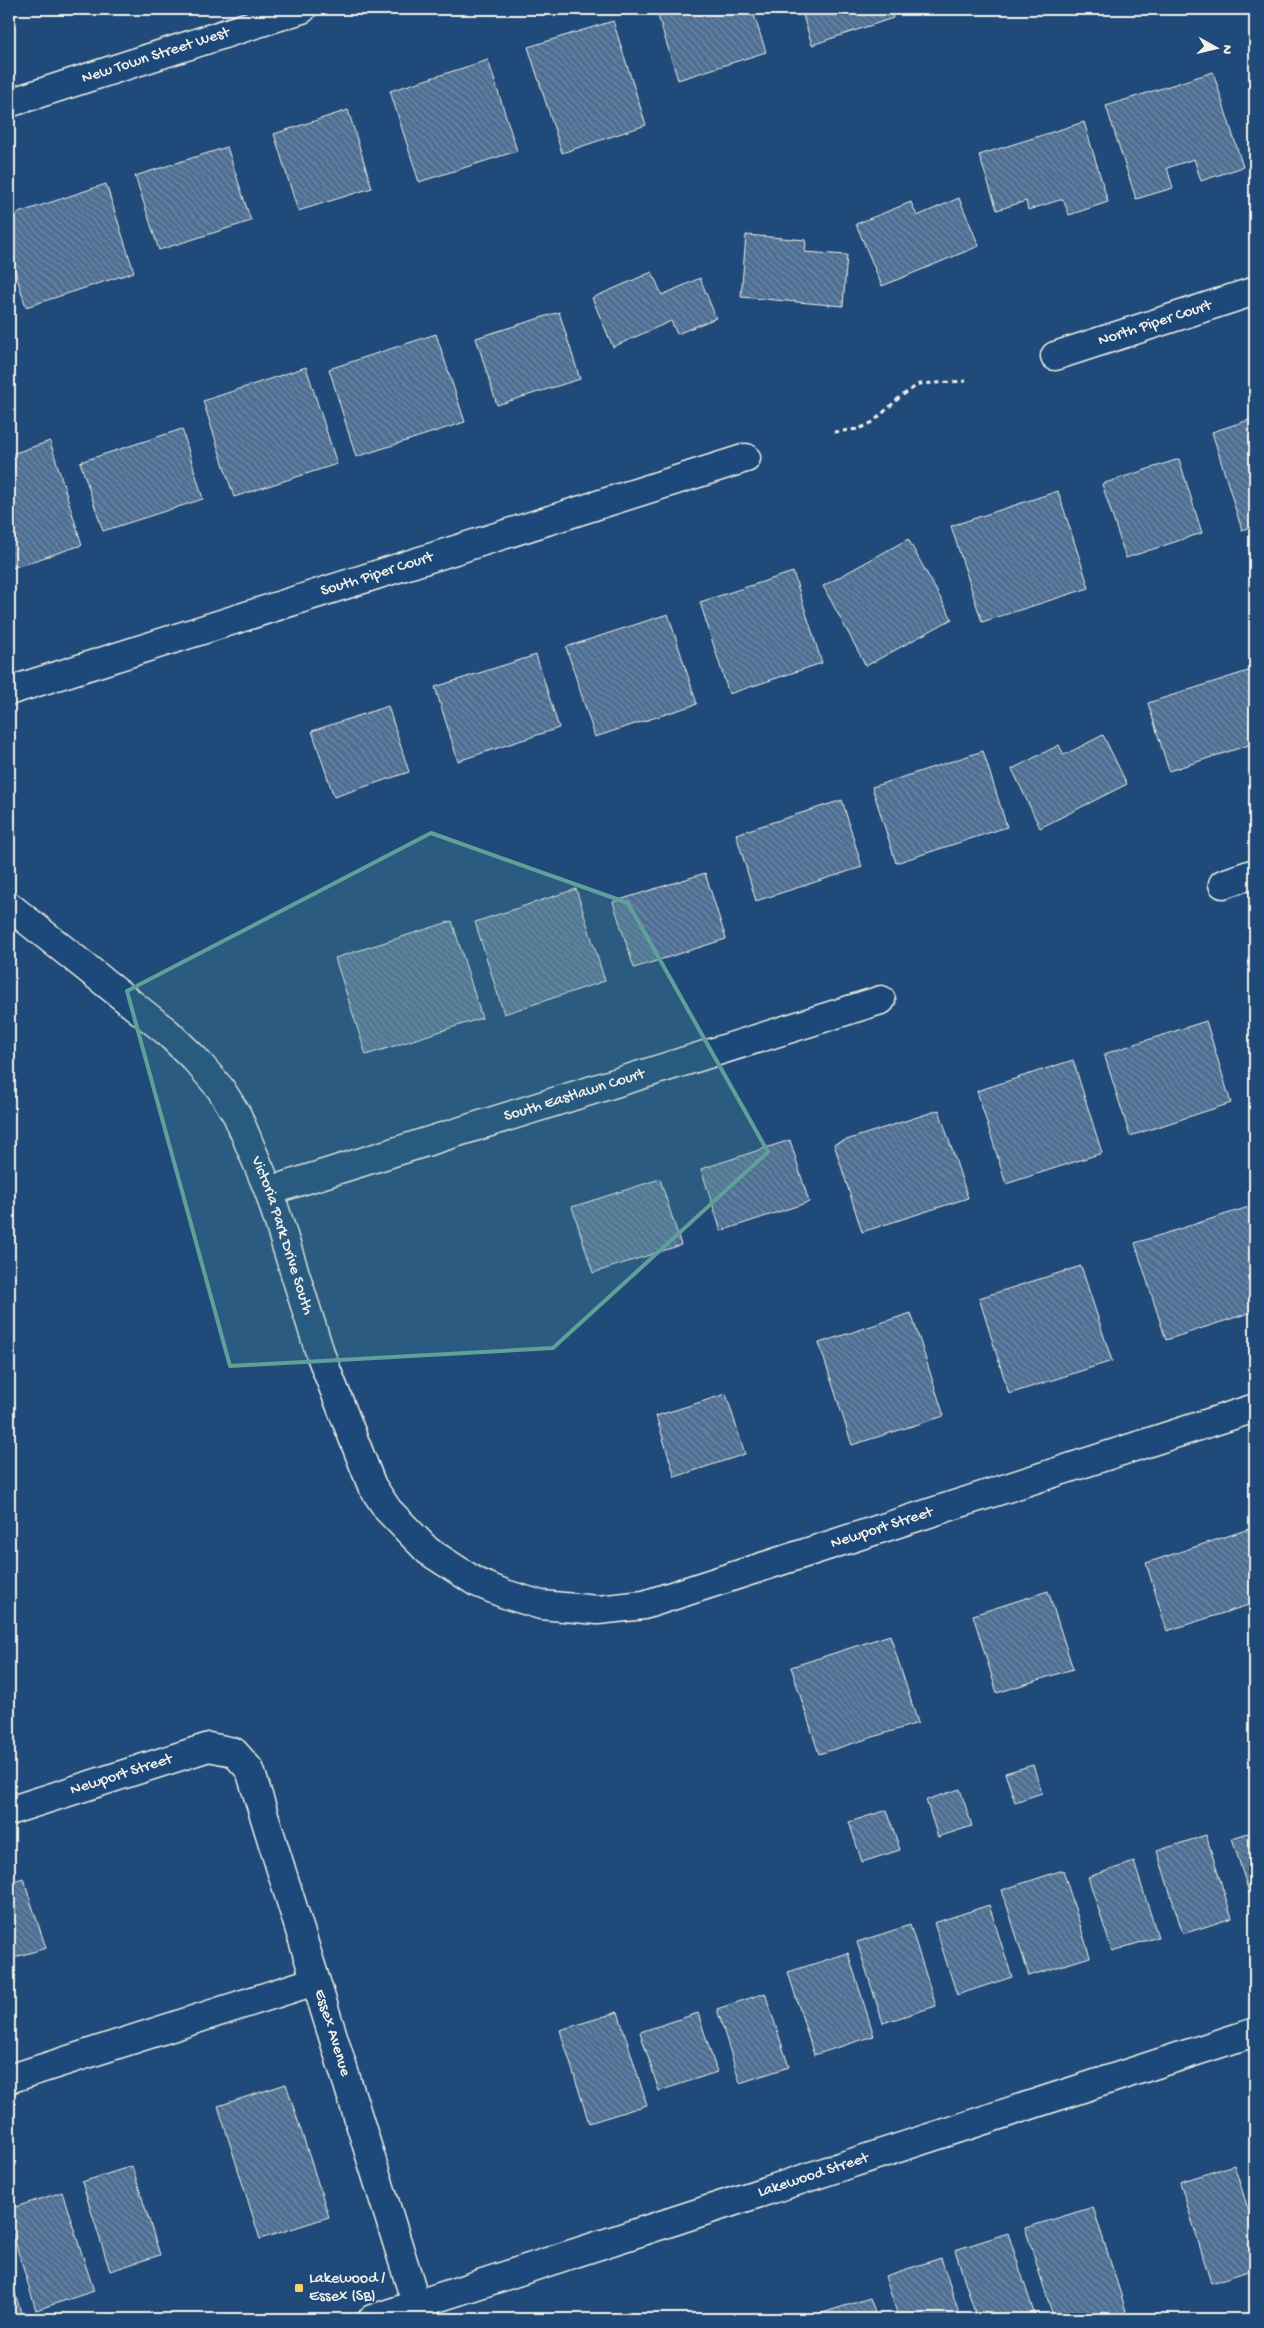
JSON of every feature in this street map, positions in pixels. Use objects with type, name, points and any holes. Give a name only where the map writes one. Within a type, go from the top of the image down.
[{"type":"street","name":"New Town Street West","points":[[9,103],[302,9]]},
{"type":"street","name":"North Piper Court","points":[[1055,356],[1255,291]]},
{"type":"street","name":"South Piper Court","points":[[9,691],[746,458]]},
{"type":"street","points":[[1223,884],[1255,873]]},
{"type":"street","name":"Victoria Park Drive South","points":[[9,906],[167,1032],[196,1059],[220,1088],[237,1115],[269,1191],[321,1356],[372,1486],[388,1510],[428,1550],[476,1582],[505,1594]]},
{"type":"street","name":"South Eastlawn Court","points":[[269,1191],[881,1000]]},
{"type":"street","name":"Newport Street","points":[[505,1594],[541,1604],[598,1610],[644,1605],[1255,1408]]},
{"type":"street","name":"Newport Street","points":[[9,1811],[209,1747],[234,1752]]},
{"type":"street","name":"Essex Avenue","points":[[234,1752],[250,1770],[419,2312]]},
{"type":"street","points":[[9,2079],[315,1981]]},
{"type":"street","name":"Lakewood Street","points":[[372,2319],[419,2312],[1255,2032]]},
{"type":"path","points":[[834,432],[859,429],[873,422],[900,397],[919,384],[966,381]]},
{"type":"highlighted area","points":[[431,833],[628,903],[768,1152],[553,1348],[230,1366],[127,991]]},
{"type":"building","points":[[656,9],[752,9],[766,52],[678,80]]},
{"type":"building","points":[[801,9],[890,9],[893,18],[812,45]]},
{"type":"building","points":[[613,21],[646,125],[562,153],[528,47]]},
{"type":"building","points":[[488,60],[517,151],[419,182],[390,91]]},
{"type":"building","points":[[1213,72],[1243,167],[1201,181],[1194,159],[1167,168],[1173,188],[1136,199],[1106,106]]},
{"type":"building","points":[[348,110],[372,188],[298,211],[274,134]]},
{"type":"building","points":[[1084,122],[1108,202],[1069,215],[1063,199],[1028,210],[1026,201],[997,210],[979,155]]},
{"type":"building","points":[[227,147],[251,221],[159,250],[135,176]]},
{"type":"building","points":[[106,184],[134,272],[26,307],[9,252],[9,216]]},
{"type":"building","points":[[959,198],[979,246],[882,286],[856,224],[911,202],[917,216]]},
{"type":"building","points":[[746,235],[806,240],[805,252],[847,255],[843,306],[741,297]]},
{"type":"building","points":[[652,272],[662,295],[700,278],[716,318],[677,334],[671,321],[613,347],[592,298]]},
{"type":"building","points":[[559,312],[580,379],[497,405],[476,338]]},
{"type":"building","points":[[436,334],[465,422],[356,457],[329,369]]},
{"type":"building","points":[[306,367],[337,464],[234,497],[203,401]]},
{"type":"building","points":[[1255,418],[1255,525],[1242,530],[1212,432]]},
{"type":"building","points":[[182,429],[203,499],[103,531],[80,462]]},
{"type":"building","points":[[50,441],[82,545],[9,569],[9,455]]},
{"type":"building","points":[[1179,459],[1202,533],[1126,558],[1102,484]]},
{"type":"building","points":[[1058,491],[1089,588],[982,622],[951,526]]},
{"type":"building","points":[[908,539],[952,619],[866,666],[823,586]]},
{"type":"building","points":[[793,572],[822,663],[729,694],[700,602]]},
{"type":"building","points":[[668,614],[697,704],[595,737],[566,647]]},
{"type":"building","points":[[536,655],[559,728],[458,761],[435,687]]},
{"type":"building","points":[[1251,670],[1255,683],[1255,743],[1169,771],[1148,703]]},
{"type":"building","points":[[388,706],[409,772],[334,797],[312,731]]},
{"type":"building","points":[[1103,735],[1127,784],[1040,828],[1012,769],[1059,745],[1064,755]]},
{"type":"building","points":[[983,751],[1007,827],[896,863],[872,787]]},
{"type":"building","points":[[842,800],[862,867],[756,901],[736,834]]},
{"type":"building","points":[[705,873],[726,939],[634,968],[613,902]]},
{"type":"building","points":[[576,889],[605,981],[504,1014],[475,922]]},
{"type":"building","points":[[452,921],[482,1018],[366,1055],[335,958]]},
{"type":"building","points":[[1206,1021],[1231,1103],[1130,1136],[1104,1054]]},
{"type":"building","points":[[1073,1060],[1102,1153],[1006,1184],[977,1091]]},
{"type":"building","points":[[939,1110],[968,1198],[862,1232],[834,1144]]},
{"type":"building","points":[[790,1140],[809,1202],[721,1231],[701,1169]]},
{"type":"building","points":[[660,1179],[681,1245],[593,1273],[572,1207]]},
{"type":"building","points":[[1255,1205],[1255,1311],[1166,1340],[1135,1243]]},
{"type":"building","points":[[1081,1266],[1112,1361],[1009,1394],[979,1298]]},
{"type":"building","points":[[911,1313],[944,1416],[852,1445],[819,1343]]},
{"type":"building","points":[[726,1394],[745,1454],[675,1477],[656,1416]]},
{"type":"building","points":[[1249,1529],[1255,1548],[1255,1603],[1167,1631],[1146,1563]]},
{"type":"building","points":[[1048,1591],[1073,1669],[997,1693],[973,1615]]},
{"type":"building","points":[[890,1635],[918,1723],[819,1754],[791,1667]]},
{"type":"building","points":[[1033,1765],[1042,1793],[1015,1802],[1005,1773]]},
{"type":"building","points":[[960,1789],[972,1826],[938,1837],[926,1800]]},
{"type":"building","points":[[887,1810],[900,1850],[862,1862],[849,1822]]},
{"type":"building","points":[[1255,1831],[1255,1912],[1232,1838]]},
{"type":"building","points":[[1206,1835],[1232,1918],[1183,1934],[1157,1851]]},
{"type":"building","points":[[1134,1862],[1158,1937],[1112,1951],[1088,1877]]},
{"type":"building","points":[[1063,1870],[1090,1957],[1029,1976],[1002,1890]]},
{"type":"building","points":[[23,1878],[46,1948],[9,1959],[9,1883]]},
{"type":"building","points":[[989,1905],[1012,1977],[957,1995],[934,1923]]},
{"type":"building","points":[[910,1925],[936,2006],[883,2023],[857,1942]]},
{"type":"building","points":[[848,1953],[874,2036],[814,2055],[788,1972]]},
{"type":"building","points":[[765,1993],[789,2067],[740,2083],[717,2009]]},
{"type":"building","points":[[618,2012],[647,2105],[589,2123],[560,2030]]},
{"type":"building","points":[[698,2013],[717,2072],[659,2091],[640,2032]]},
{"type":"building","points":[[286,2084],[329,2217],[260,2239],[218,2106]]},
{"type":"building","points":[[1234,2165],[1255,2231],[1255,2269],[1211,2283],[1180,2182]]},
{"type":"building","points":[[132,2166],[160,2255],[110,2271],[82,2182]]},
{"type":"building","points":[[62,2192],[94,2291],[36,2310],[9,2222],[9,2209]]},
{"type":"building","points":[[1093,2207],[1127,2314],[1111,2319],[1054,2319],[1025,2228]]},
{"type":"building","points":[[1008,2233],[1036,2319],[977,2319],[955,2250]]},
{"type":"building","points":[[941,2258],[961,2319],[899,2319],[885,2276]]},
{"type":"building","points":[[9,2273],[22,2316],[11,2319],[9,2319]]},
{"type":"building","points":[[870,2298],[877,2319],[821,2319],[819,2314]]},
{"type":"place","name":"Lakewood / Essex (SB)","points":[[299,2288]]}]
